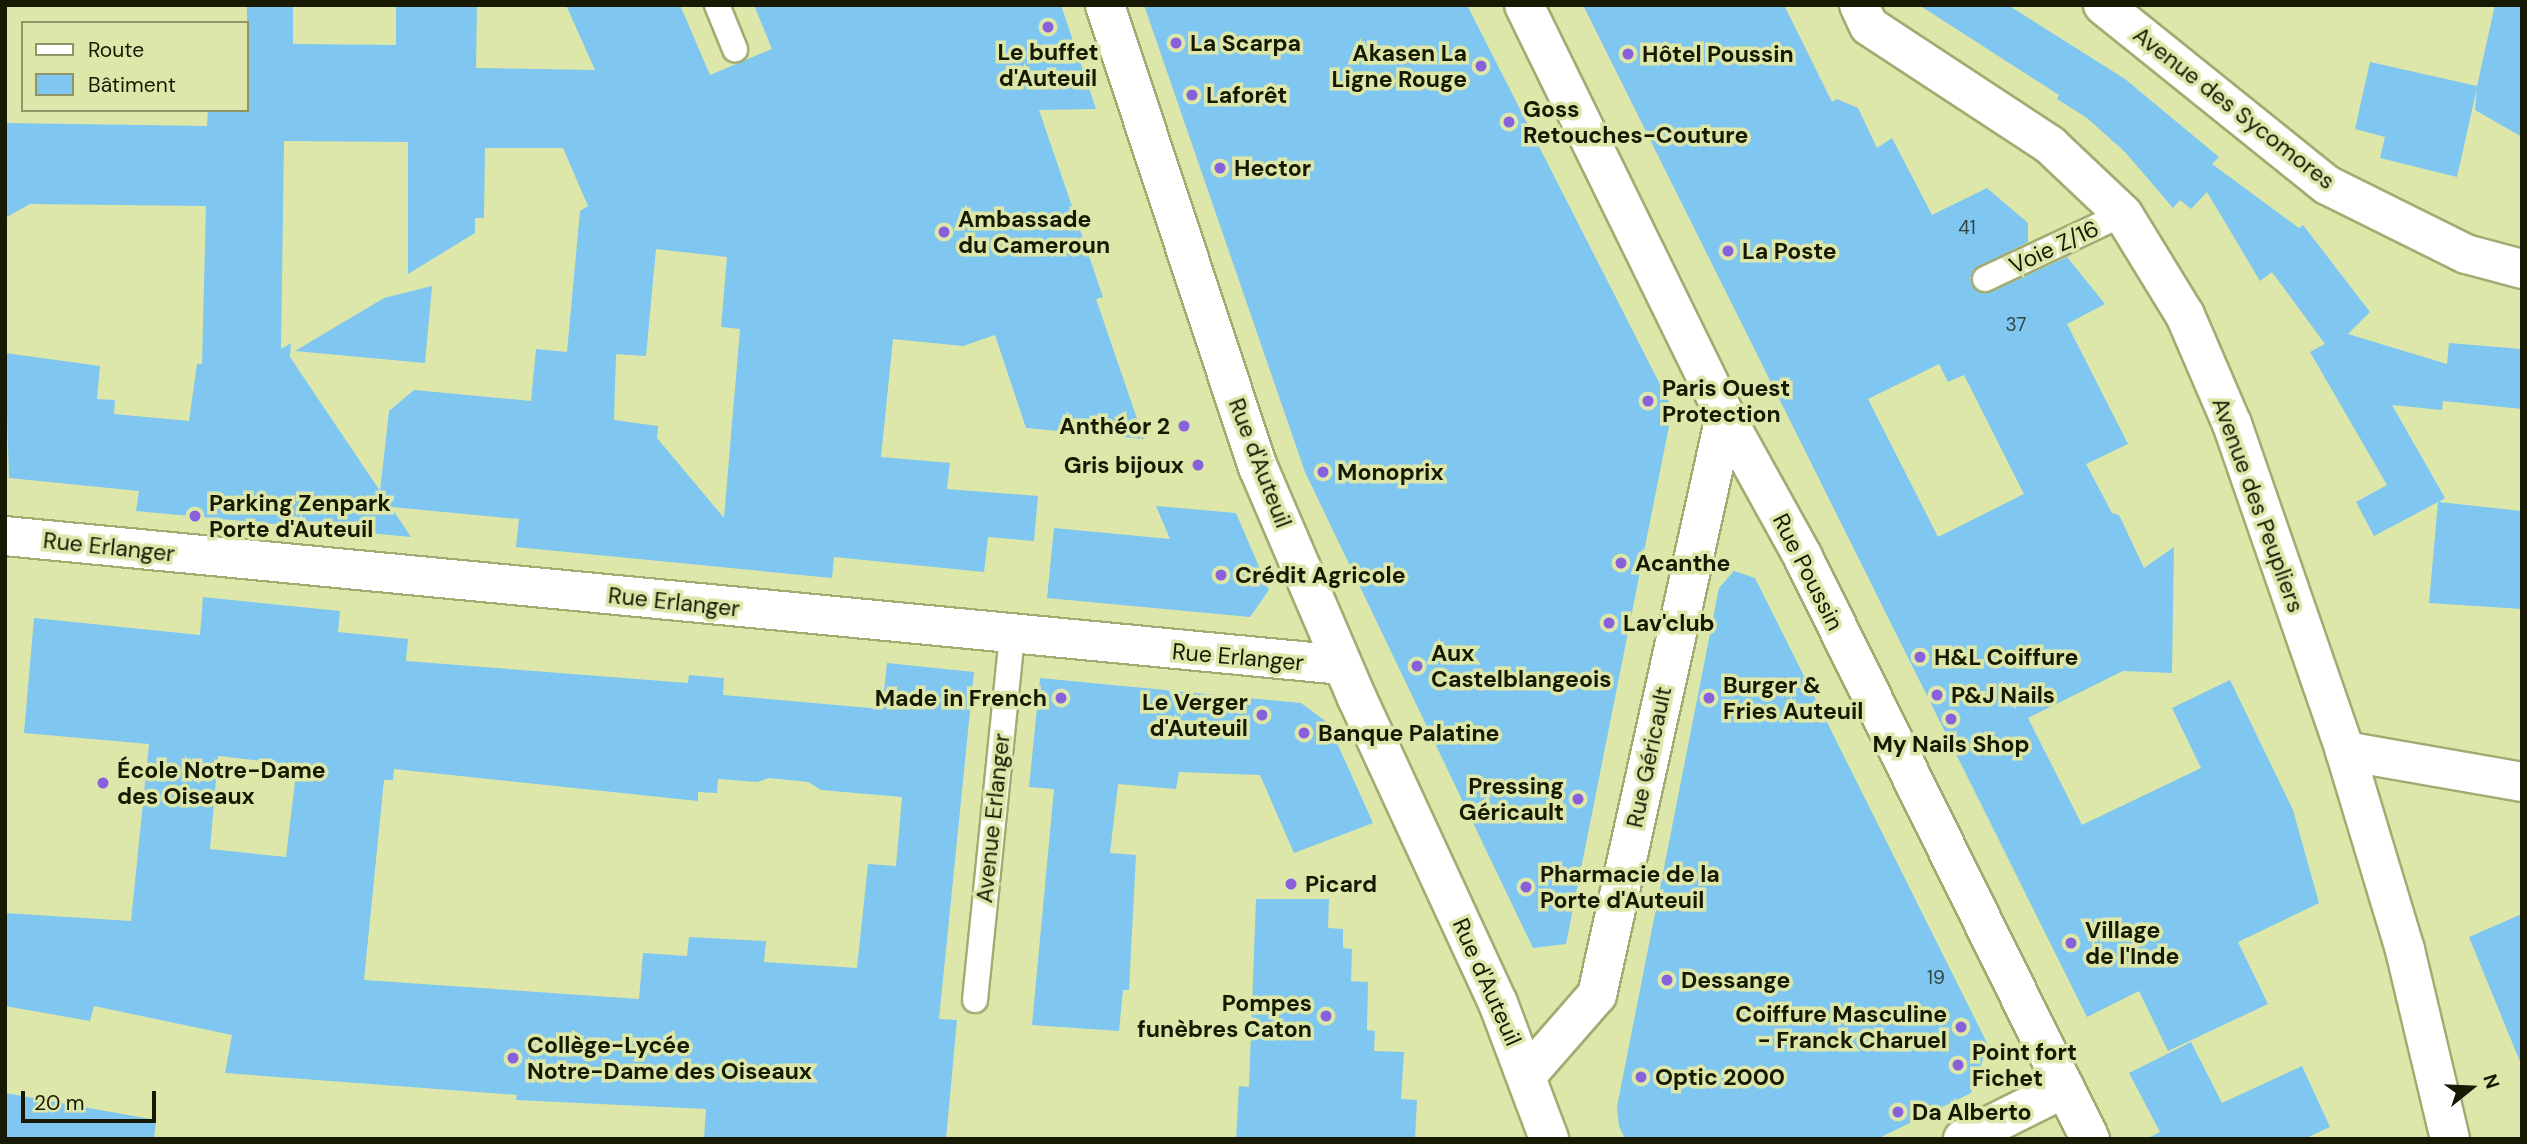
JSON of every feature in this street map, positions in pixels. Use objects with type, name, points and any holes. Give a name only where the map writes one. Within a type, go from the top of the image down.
[{"type":"street","name":"Rue d'Auteuil","points":[[1105,5],[1258,467],[1342,665],[1528,1074],[1549,1139]]},
{"type":"street","name":"Rue Poussin","points":[[1524,5],[1725,416],[1803,557],[2090,1139]]},
{"type":"street","name":"Avenue des Peupliers","points":[[1858,5],[1869,26],[2050,145],[2123,214],[2185,315],[2232,424],[2344,751],[2404,950],[2450,1139]]},
{"type":"street","name":"Avenue des Sycomores","points":[[2103,5],[2327,186],[2466,254],[2522,269]]},
{"type":"street","name":"Rue Géricault","points":[[1528,1074],[1597,995],[1725,416]]},
{"type":"street","name":"Rue Erlanger","points":[[5,536],[1012,636],[1342,665]]},
{"type":"street","points":[[2344,751],[2522,782]]},
{"type":"street","points":[[1962,1139],[2065,1088]]},
{"type":"lane","points":[[717,5],[735,48]]},
{"type":"lane","name":"Voie Z/16","points":[[1985,279],[2123,214]]},
{"type":"lane","name":"Avenue Erlanger","points":[[975,1000],[1012,636]]},
{"type":"building","points":[[247,5],[293,5],[293,44],[396,45],[396,5],[477,5],[476,68],[595,70],[566,5],[680,5],[710,75],[772,49],[754,5],[1061,5],[1096,109],[1039,110],[1103,297],[1096,299],[1144,439],[1026,428],[995,335],[963,346],[893,339],[881,457],[950,463],[947,489],[1038,496],[1034,541],[988,537],[984,572],[834,557],[832,578],[516,547],[519,519],[391,507],[411,537],[136,511],[139,491],[9,478],[5,353],[100,366],[97,399],[115,400],[114,414],[189,421],[197,364],[202,364],[206,206],[30,204],[5,218],[5,123],[207,126],[208,112],[248,112]],"holes":[[[284,141],[408,142],[408,274],[475,233],[475,218],[484,218],[485,148],[563,148],[588,206],[580,211],[567,352],[536,349],[531,401],[414,390],[389,411],[380,491],[290,357],[291,343],[281,349]],[[656,249],[727,257],[721,327],[740,329],[724,518],[657,438],[658,426],[614,420],[616,354],[646,356]]]},
{"type":"building","points":[[1144,5],[1467,5],[1670,404],[1671,416],[1566,944],[1533,948],[1305,472]]},
{"type":"building","points":[[1583,5],[1784,5],[1832,102],[1837,99],[1858,108],[1877,148],[1892,138],[1932,215],[1987,188],[2028,223],[2028,242],[1973,270],[1970,278],[1976,291],[1991,292],[2067,257],[2105,304],[2067,324],[2128,444],[2086,464],[2112,513],[2119,515],[2144,568],[2174,547],[2172,673],[2123,671],[2028,718],[2082,825],[2201,768],[2172,708],[2230,680],[2293,810],[2319,903],[2238,942],[2268,1004],[2168,1051],[2139,991],[2087,1017]],"holes":[[[1939,364],[1948,382],[1964,375],[2024,494],[1938,537],[1868,399]]]},
{"type":"building","points":[[1919,5],[2008,5],[2125,79],[2219,157],[2212,164],[2299,228],[2303,225],[2370,312],[2348,334],[2447,364],[2449,343],[2522,349],[2522,409],[2443,401],[2442,410],[2392,405],[2445,498],[2439,502],[2522,511],[2522,609],[2429,603],[2438,502],[2374,536],[2356,502],[2387,485],[2310,352],[2325,344],[2272,272],[2260,281],[2207,192],[2191,209],[2180,200],[2173,208],[2125,152],[2087,118],[2057,99],[2059,95]]},
{"type":"building","points":[[2495,5],[2522,5],[2522,137],[2475,110],[2477,88],[2457,177],[2380,158],[2385,137],[2355,129],[2370,62],[2477,86]]},
{"type":"building","points":[[432,286],[425,363],[295,351],[384,298]]},
{"type":"building","points":[[1156,506],[1236,513],[1269,590],[1250,617],[1047,598],[1054,528],[1170,539]]},
{"type":"building","points":[[1734,571],[1755,578],[1988,1045],[1971,1093],[1877,1139],[1625,1139],[1619,1126],[1617,1107],[1719,588]]},
{"type":"building","points":[[203,597],[340,611],[338,632],[408,639],[406,661],[688,683],[689,675],[724,678],[723,695],[882,709],[887,663],[974,672],[939,1019],[957,1020],[946,1139],[704,1139],[706,1109],[516,1100],[517,1095],[225,1073],[232,1035],[94,1006],[90,1021],[5,1006],[5,913],[131,921],[149,744],[24,733],[34,618],[200,635]],"holes":[[[218,756],[297,765],[286,857],[210,849]],[[394,769],[698,801],[698,792],[717,793],[718,779],[757,782],[769,778],[808,782],[821,790],[902,797],[896,866],[868,864],[857,968],[764,962],[766,941],[689,937],[687,956],[643,953],[639,999],[364,980],[384,780],[393,780]]]},
{"type":"building","points":[[1040,678],[1301,703],[1328,723],[1373,823],[1294,853],[1260,775],[1179,772],[1176,789],[1118,784],[1110,853],[1136,855],[1129,990],[1123,990],[1119,1031],[1032,1025],[1054,789],[1029,787]]},
{"type":"building","points":[[1256,899],[1329,899],[1328,928],[1343,929],[1343,948],[1352,949],[1351,981],[1368,982],[1367,1030],[1375,1031],[1374,1051],[1404,1052],[1401,1099],[1417,1100],[1415,1139],[1236,1139],[1239,1086],[1249,1087]]},
{"type":"building","points":[[2522,914],[2522,1064],[2521,1064],[2469,937]]},
{"type":"building","points":[[2191,1042],[2222,1103],[2302,1066],[2330,1127],[2304,1139],[2146,1139],[2160,1132],[2129,1073]]},
{"type":"building","points":[[5,1093],[156,1120],[154,1139],[5,1139]]},
{"type":"place","name":"Le buffet d'Auteuil","points":[[1048,27]]},
{"type":"place","name":"La Scarpa","points":[[1176,43]]},
{"type":"place","name":"Hôtel Poussin","points":[[1628,54]]},
{"type":"place","name":"Akasen La Ligne Rouge","points":[[1481,66]]},
{"type":"place","name":"Laforêt","points":[[1192,95]]},
{"type":"place","name":"Goss Retouches-Couture","points":[[1509,122]]},
{"type":"place","name":"Hector","points":[[1220,168]]},
{"type":"place","name":"Ambassade du Cameroun","points":[[944,232]]},
{"type":"place","name":"La Poste","points":[[1728,251]]},
{"type":"place","name":"Paris Ouest Protection","points":[[1648,401]]},
{"type":"place","name":"Anthéor 2","points":[[1184,426]]},
{"type":"place","name":"Gris bijoux","points":[[1198,465]]},
{"type":"place","name":"Monoprix","points":[[1323,472]]},
{"type":"place","name":"Parking Zenpark Porte d'Auteuil","points":[[195,516]]},
{"type":"place","name":"Acanthe","points":[[1621,563]]},
{"type":"place","name":"Crédit Agricole","points":[[1221,575]]},
{"type":"place","name":"Lav'club","points":[[1609,623]]},
{"type":"place","name":"H&L Coiffure","points":[[1920,657]]},
{"type":"place","name":"Aux Castelblangeois","points":[[1417,666]]},
{"type":"place","name":"P&J Nails","points":[[1937,695]]},
{"type":"place","name":"Made in French","points":[[1061,698]]},
{"type":"place","name":"Burger & Fries Auteuil","points":[[1709,698]]},
{"type":"place","name":"Le Verger d'Auteuil","points":[[1262,715]]},
{"type":"place","name":"My Nails Shop","points":[[1951,719]]},
{"type":"place","name":"Banque Palatine","points":[[1304,733]]},
{"type":"place","name":"École Notre-Dame des Oiseaux","points":[[103,783]]},
{"type":"place","name":"Pressing Géricault","points":[[1578,799]]},
{"type":"place","name":"Picard","points":[[1291,884]]},
{"type":"place","name":"Pharmacie de la Porte d'Auteuil","points":[[1526,887]]},
{"type":"place","name":"Village de l'Inde","points":[[2071,943]]},
{"type":"place","name":"Dessange","points":[[1667,980]]},
{"type":"place","name":"Pompes funèbres Caton","points":[[1326,1016]]},
{"type":"place","name":"Coiffure Masculine - Franck Charuel","points":[[1961,1027]]},
{"type":"place","name":"Collège-Lycée Notre-Dame des Oiseaux","points":[[513,1058]]},
{"type":"place","name":"Point fort Fichet","points":[[1958,1065]]},
{"type":"place","name":"Optic 2000","points":[[1641,1077]]},
{"type":"place","name":"Da Alberto","points":[[1898,1112]]}]
